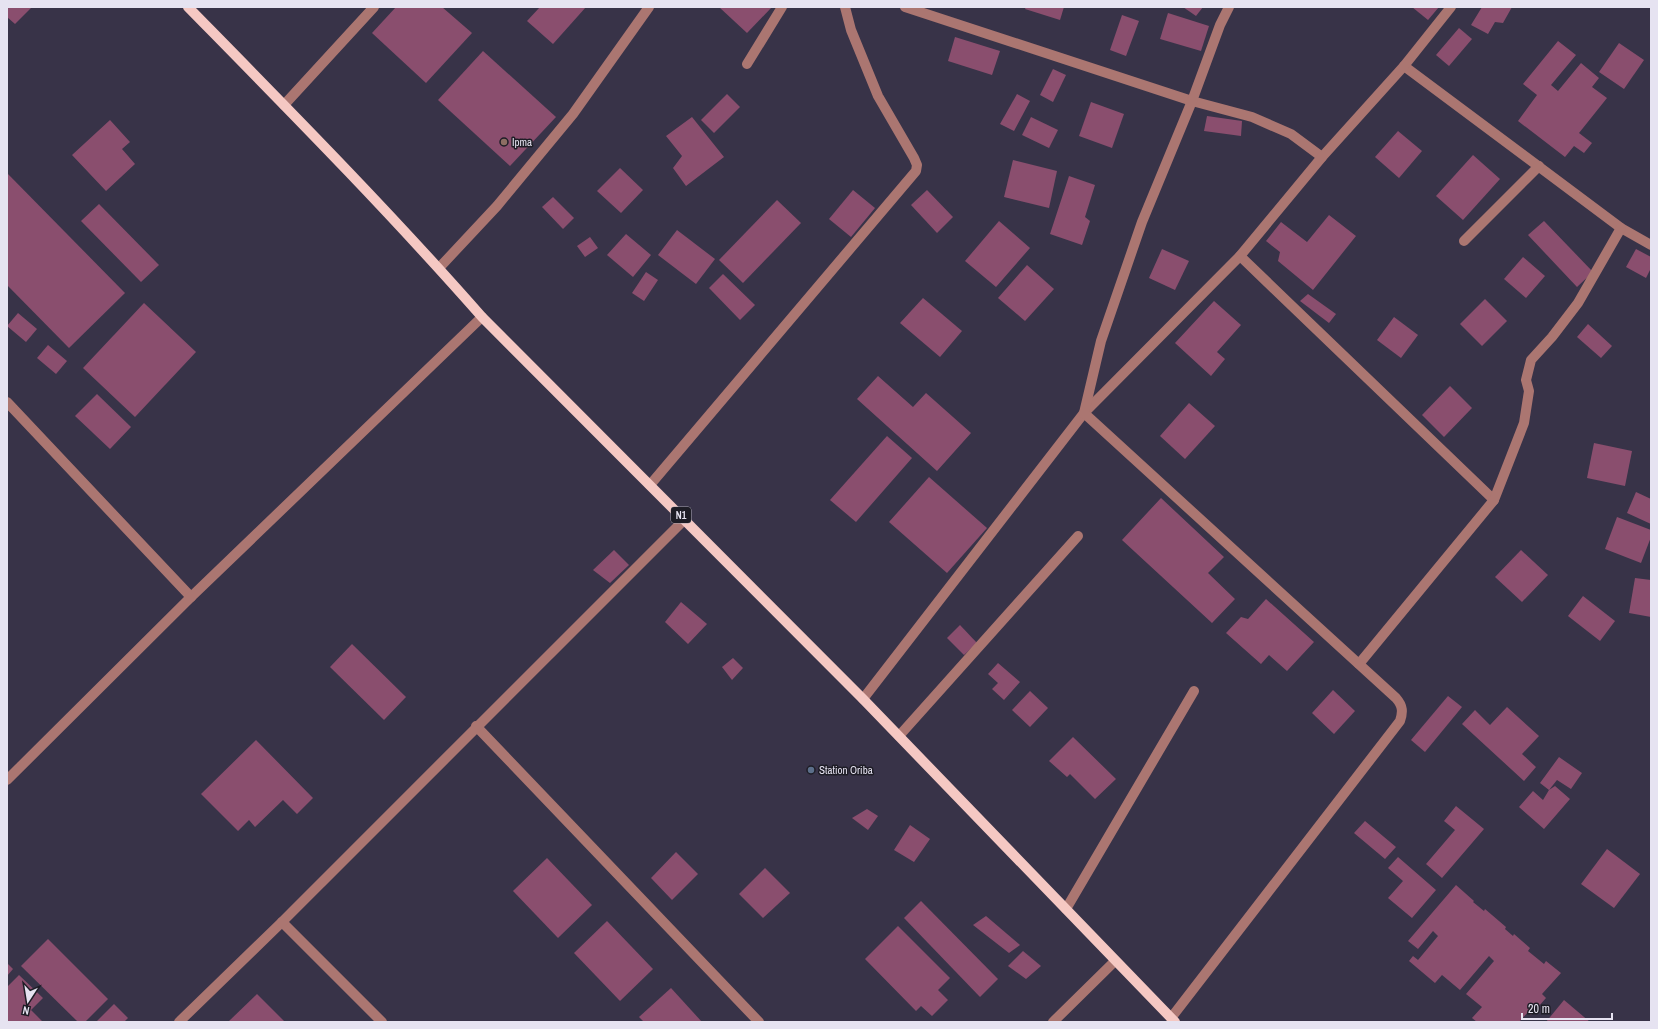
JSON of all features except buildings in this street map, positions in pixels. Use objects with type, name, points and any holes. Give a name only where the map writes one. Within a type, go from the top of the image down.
[{"type":"main road","name":"N1","points":[[188,7],[284,105],[439,268],[482,317],[863,699],[1173,1020]]},
{"type":"street","points":[[284,105],[374,7]]},
{"type":"street","points":[[439,268],[496,206],[573,114],[649,7]]},
{"type":"street","points":[[747,64],[782,7]]},
{"type":"street","points":[[650,485],[916,171],[917,166],[914,158],[878,96],[851,30],[844,7]]},
{"type":"street","points":[[905,7],[1192,101],[1252,117],[1291,134],[1322,157]]},
{"type":"street","points":[[1084,413],[1101,341],[1139,230],[1192,101],[1220,25],[1229,7]]},
{"type":"street","points":[[863,699],[1084,413],[1240,256],[1322,157],[1404,66],[1451,7]]},
{"type":"street","points":[[1404,66],[1621,228],[1651,245]]},
{"type":"street","points":[[1464,241],[1539,166]]},
{"type":"street","points":[[1359,664],[1494,500],[1524,422],[1529,391],[1526,380],[1531,360],[1552,337],[1578,302],[1621,228]]},
{"type":"street","points":[[1240,256],[1494,500]]},
{"type":"street","points":[[7,780],[191,597],[482,317]]},
{"type":"street","points":[[7,402],[191,597]]},
{"type":"street","points":[[1084,413],[1402,704],[1403,713],[1400,721],[1173,1020]]},
{"type":"street","points":[[179,1022],[282,922],[476,726],[685,519]]},
{"type":"street","points":[[899,736],[1078,536]]},
{"type":"street","points":[[1066,909],[1194,691]]},
{"type":"street","points":[[476,726],[759,1022]]},
{"type":"street","points":[[282,922],[382,1022]]},
{"type":"street","points":[[1053,1022],[1116,961]]},
{"type":"place","name":"Ipma","points":[[504,142]]},
{"type":"place","name":"Station Oriba","points":[[811,770]]}]
